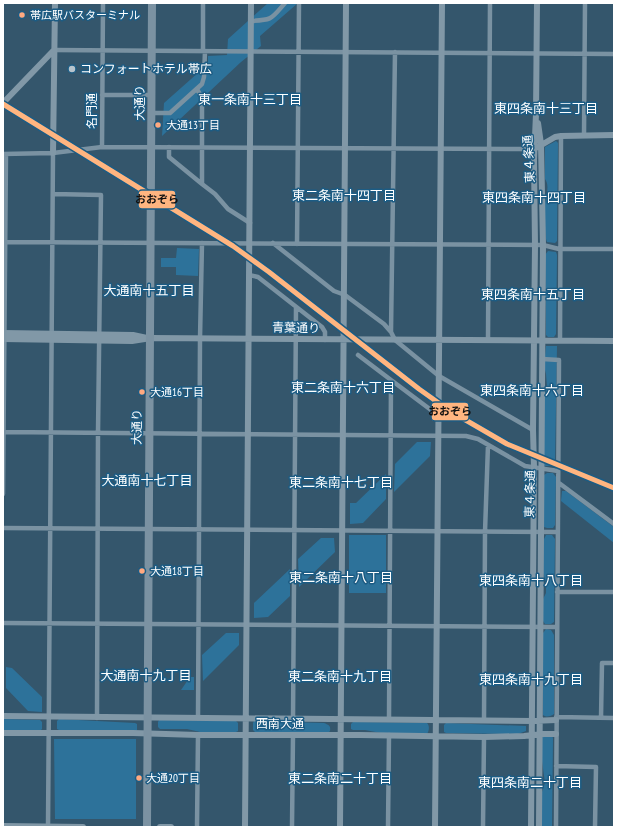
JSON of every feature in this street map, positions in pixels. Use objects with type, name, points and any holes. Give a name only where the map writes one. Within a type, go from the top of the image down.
[{"type":"highway","name":"大通り","points":[[147,827],[152,3]]},
{"type":"street","points":[[48,827],[55,3]]},
{"type":"street","name":"名門通","points":[[102,147],[103,3]]},
{"type":"street","points":[[152,113],[170,113],[202,84],[204,77],[203,3]]},
{"type":"street","points":[[245,827],[251,3]]},
{"type":"street","points":[[251,21],[271,18],[285,3]]},
{"type":"street","points":[[297,244],[299,3]]},
{"type":"street","points":[[340,827],[344,295],[346,244],[346,3]]},
{"type":"street","points":[[435,827],[442,3]]},
{"type":"street","points":[[488,340],[490,3]]},
{"type":"street","name":"東４条通","points":[[537,3],[536,114],[534,149],[536,246],[533,430],[540,627],[539,827]]},
{"type":"street","points":[[584,135],[585,3]]},
{"type":"street","points":[[3,104],[54,50],[614,54]]},
{"type":"street","points":[[391,332],[395,52]]},
{"type":"street","points":[[197,89],[202,98],[202,184]]},
{"type":"street","points":[[102,95],[152,95]]},
{"type":"street","name":"東４条通","points":[[531,827],[532,627],[541,468],[543,245],[542,144],[536,114]]},
{"type":"street","points":[[3,494],[4,154],[53,153],[102,147],[441,148],[489,150],[534,149],[555,137],[614,135]]},
{"type":"street","points":[[560,340],[559,248],[561,136]]},
{"type":"street","points":[[169,147],[169,157],[215,194],[228,208],[250,223]]},
{"type":"street","points":[[53,194],[101,195],[98,432],[98,718]]},
{"type":"street","points":[[4,242],[543,245],[559,248],[614,249]]},
{"type":"street","points":[[198,718],[202,243]]},
{"type":"street","points":[[273,243],[334,291],[344,295],[384,324],[391,332],[395,340],[439,376],[533,430]]},
{"type":"street","points":[[249,275],[258,278],[322,327],[325,332],[325,340]]},
{"type":"street","points":[[294,719],[296,307]]},
{"type":"street","name":"青葉通り","points":[[4,336],[100,337],[132,341],[151,338],[614,341]]},
{"type":"street","points":[[358,355],[439,416]]},
{"type":"street","points":[[542,359],[559,360],[556,827]]},
{"type":"street","points":[[389,719],[391,380]]},
{"type":"street","points":[[3,432],[466,436],[478,439],[525,466],[558,471]]},
{"type":"street","points":[[484,720],[485,532],[488,445]]},
{"type":"street","points":[[559,484],[614,524]]},
{"type":"street","points":[[3,528],[557,532]]},
{"type":"street","points":[[557,592],[614,592]]},
{"type":"street","points":[[3,623],[557,627]]},
{"type":"street","points":[[601,718],[602,663],[614,663]]},
{"type":"street","name":"西南大通","points":[[3,716],[532,721],[556,718]]},
{"type":"street","points":[[556,718],[614,718]]},
{"type":"street","name":"西南大通","points":[[3,733],[389,735],[484,737],[556,734]]},
{"type":"street","points":[[197,827],[198,735]]},
{"type":"street","points":[[292,827],[293,735]]},
{"type":"street","points":[[388,827],[389,735]]},
{"type":"street","points":[[483,827],[484,737]]},
{"type":"street","points":[[556,766],[596,767],[595,827]]},
{"type":"street","points":[[3,826],[83,827]]},
{"type":"street","points":[[160,827],[171,827]]},
{"type":"shaded area","points":[[268,3],[298,3],[260,36],[261,46],[241,62],[162,136],[164,103],[208,64],[208,56],[227,55],[228,39]]},
{"type":"shaded area","points":[[556,141],[558,143],[557,241],[555,243],[547,242],[544,212],[547,188],[545,179],[545,147]]},
{"type":"shaded area","points":[[177,248],[199,249],[198,276],[176,275],[176,267],[161,267],[161,258],[176,258]]},
{"type":"shaded area","points":[[548,251],[556,252],[557,255],[556,334],[554,337],[548,337],[546,335],[545,255]]},
{"type":"shaded area","points":[[546,346],[557,346],[555,466],[545,466],[543,462],[543,400],[547,387],[544,366]]},
{"type":"shaded area","points":[[417,442],[431,442],[430,456],[394,492],[395,464]]},
{"type":"shaded area","points":[[547,473],[553,473],[556,477],[555,525],[553,528],[544,527],[544,475]]},
{"type":"shaded area","points":[[386,474],[386,499],[363,523],[350,524],[350,503],[356,503]]},
{"type":"shaded area","points":[[562,491],[566,491],[614,527],[614,543],[561,501]]},
{"type":"shaded area","points":[[349,535],[386,535],[386,593],[349,593]]},
{"type":"shaded area","points":[[546,535],[552,535],[555,539],[554,622],[551,624],[545,624],[543,621],[543,599],[546,593],[546,582],[543,573],[543,541]]},
{"type":"shaded area","points":[[321,538],[334,538],[335,552],[299,587],[298,559]]},
{"type":"shaded area","points":[[290,569],[290,596],[268,617],[254,618],[254,603]]},
{"type":"shaded area","points":[[546,629],[551,630],[554,635],[554,714],[547,717],[543,715],[543,633]]},
{"type":"shaded area","points":[[226,633],[239,633],[239,645],[203,681],[202,655]]},
{"type":"shaded area","points":[[6,667],[12,668],[42,697],[42,712],[28,711],[6,688]]},
{"type":"shaded area","points":[[190,677],[194,677],[194,690],[181,690]]},
{"type":"shaded area","points":[[3,719],[40,720],[42,722],[42,729],[3,730]]},
{"type":"shaded area","points":[[59,719],[135,723],[137,724],[137,730],[59,730],[57,729],[57,721]]},
{"type":"shaded area","points":[[159,720],[236,721],[238,723],[238,731],[200,732],[187,729],[160,729],[158,727]]},
{"type":"shaded area","points":[[254,721],[324,723],[329,726],[330,731],[328,733],[255,732],[253,730]]},
{"type":"shaded area","points":[[353,722],[427,723],[429,728],[427,734],[381,733],[365,730],[353,730],[351,729],[351,724]]},
{"type":"shaded area","points":[[446,723],[526,726],[526,731],[518,734],[446,733],[444,732],[444,725]]},
{"type":"shaded area","points":[[543,736],[552,736],[553,738],[552,827],[542,827],[542,792],[545,783],[542,761]]},
{"type":"shaded area","points":[[54,739],[136,739],[136,819],[55,819]]},
{"type":"transit line","name":"おおぞら","points":[[3,104],[233,246],[269,272],[419,389],[450,411],[507,444],[614,488]]},
{"type":"place","name":"帯広駅バスターミナル","points":[[22,15]]},
{"type":"place","name":"コンフォートホテル帯広","points":[[72,69]]},
{"type":"place","name":"大通13丁目","points":[[158,125]]},
{"type":"place","name":"大通16丁目","points":[[142,392]]},
{"type":"place","name":"大通18丁目","points":[[142,571]]},
{"type":"place","name":"大通20丁目","points":[[139,778]]},
{"type":"district","name":"東一条南十三丁目","points":[[250,99]]},
{"type":"district","name":"東四条南十三丁目","points":[[546,108]]},
{"type":"district","name":"東二条南十四丁目","points":[[344,195]]},
{"type":"district","name":"東四条南十四丁目","points":[[534,197]]},
{"type":"district","name":"大通南十五丁目","points":[[149,290]]},
{"type":"district","name":"東四条南十五丁目","points":[[533,294]]},
{"type":"district","name":"東二条南十六丁目","points":[[343,387]]},
{"type":"district","name":"東四条南十六丁目","points":[[532,390]]},
{"type":"district","name":"大通南十七丁目","points":[[147,480]]},
{"type":"district","name":"東二条南十七丁目","points":[[341,482]]},
{"type":"district","name":"東二条南十八丁目","points":[[341,577]]},
{"type":"district","name":"東四条南十八丁目","points":[[531,580]]},
{"type":"district","name":"大通南十九丁目","points":[[146,675]]},
{"type":"district","name":"東二条南十九丁目","points":[[340,676]]},
{"type":"district","name":"東四条南十九丁目","points":[[531,679]]},
{"type":"district","name":"東二条南二十丁目","points":[[340,778]]},
{"type":"district","name":"東四条南二十丁目","points":[[530,782]]}]
